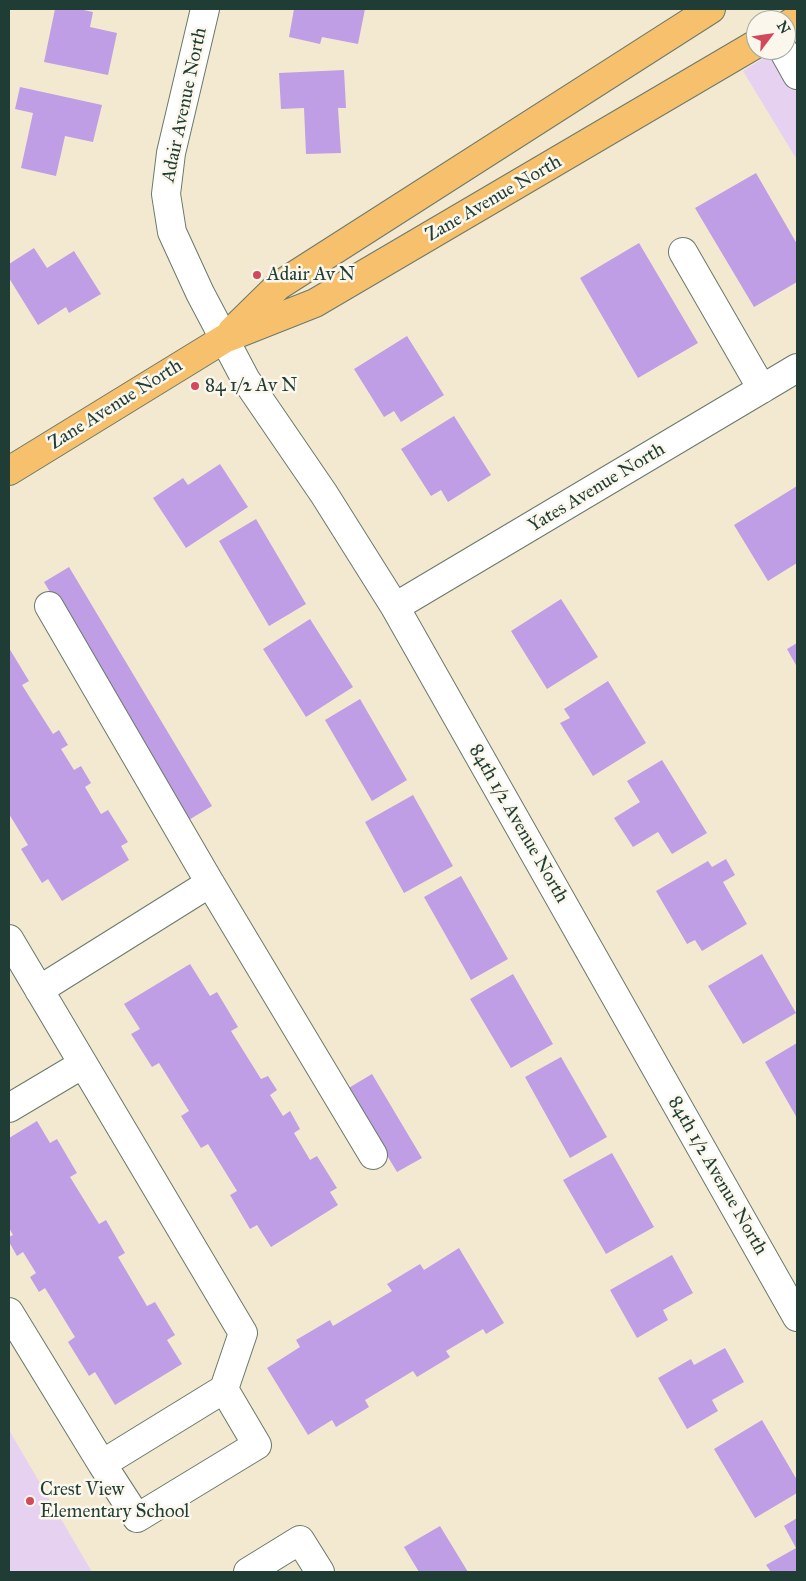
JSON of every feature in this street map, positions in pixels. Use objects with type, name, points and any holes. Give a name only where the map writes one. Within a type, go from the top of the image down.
[{"type":"main road","name":"Zane Avenue North","points":[[224,339],[278,286],[711,9]]},
{"type":"main road","name":"Zane Avenue North","points":[[9,471],[224,339],[315,304],[746,50]]},
{"type":"street","name":"Adair Avenue North","points":[[205,9],[171,153],[166,194],[172,232],[224,339]]},
{"type":"street","points":[[789,60],[797,75]]},
{"type":"street","points":[[683,252],[762,389]]},
{"type":"street","name":"84th 1/2 Avenue North","points":[[224,339],[246,380],[324,494],[395,607],[797,1317]]},
{"type":"street","name":"Yates Avenue North","points":[[395,607],[797,368]]},
{"type":"street","points":[[49,606],[210,883],[373,1155]]},
{"type":"street","points":[[39,990],[210,883]]},
{"type":"street","points":[[9,939],[243,1333],[224,1389],[102,1464]]},
{"type":"street","points":[[9,1108],[83,1064]]},
{"type":"street","points":[[9,1312],[137,1518],[257,1445],[224,1389]]},
{"type":"street","points":[[248,1572],[300,1540],[320,1572]]},
{"type":"shaded area","points":[[796,38],[797,160],[743,71],[760,60],[796,60]]},
{"type":"shaded area","name":"Crest View Elementary School","points":[[9,1430],[92,1572],[9,1572]]},
{"type":"building","points":[[55,9],[79,9],[93,12],[90,27],[117,33],[108,75],[44,62]]},
{"type":"building","points":[[294,9],[365,9],[358,44],[322,37],[320,44],[289,37]]},
{"type":"building","points":[[344,70],[346,108],[338,108],[341,153],[306,154],[304,108],[281,109],[279,73]]},
{"type":"building","points":[[20,87],[102,105],[93,142],[65,136],[56,176],[21,168],[33,113],[15,109]]},
{"type":"building","points":[[756,173],[797,244],[797,282],[754,307],[695,208]]},
{"type":"building","points":[[639,243],[698,343],[638,378],[580,278]]},
{"type":"building","points":[[34,248],[47,268],[74,251],[101,294],[69,313],[66,307],[38,325],[9,278],[9,264]]},
{"type":"building","points":[[407,336],[444,395],[401,422],[394,411],[384,417],[354,369]]},
{"type":"building","points":[[454,416],[491,475],[448,502],[441,490],[431,496],[401,449]]},
{"type":"building","points":[[220,464],[248,507],[186,548],[153,498],[183,478],[188,485]]},
{"type":"building","points":[[797,486],[797,563],[768,581],[734,525]]},
{"type":"building","points":[[256,519],[306,604],[269,626],[219,541]]},
{"type":"building","points":[[69,567],[212,806],[187,821],[44,582]]},
{"type":"building","points":[[561,599],[598,657],[547,689],[511,631]]},
{"type":"building","points":[[310,619],[353,687],[306,717],[263,649]]},
{"type":"building","points":[[797,643],[797,667],[787,649]]},
{"type":"building","points":[[9,648],[29,681],[22,685],[53,734],[59,730],[68,745],[61,749],[74,770],[81,766],[91,783],[85,787],[101,814],[108,810],[128,842],[121,846],[129,860],[62,901],[48,879],[42,883],[21,849],[28,845],[9,814]]},
{"type":"building","points":[[608,681],[646,743],[593,776],[560,723],[570,718],[564,709]]},
{"type":"building","points":[[360,699],[407,780],[372,801],[325,720]]},
{"type":"building","points":[[662,760],[707,833],[672,854],[658,832],[633,847],[614,818],[640,802],[627,781]]},
{"type":"building","points":[[413,795],[453,866],[404,893],[365,822]]},
{"type":"building","points":[[726,859],[735,875],[723,882],[747,924],[702,951],[695,940],[687,944],[656,891],[708,861],[712,867]]},
{"type":"building","points":[[461,876],[508,959],[471,980],[424,897]]},
{"type":"building","points":[[762,954],[796,1013],[743,1044],[708,986]]},
{"type":"building","points":[[190,964],[210,996],[217,992],[238,1027],[231,1031],[261,1079],[268,1076],[277,1090],[270,1095],[283,1116],[290,1111],[300,1129],[294,1133],[310,1160],[317,1156],[337,1188],[330,1192],[338,1205],[271,1247],[257,1225],[250,1229],[230,1195],[237,1191],[208,1144],[201,1148],[181,1116],[189,1111],[159,1063],[152,1067],[131,1034],[140,1029],[124,1004]]},
{"type":"building","points":[[513,974],[553,1044],[511,1068],[470,999]]},
{"type":"building","points":[[797,1043],[797,1118],[765,1062]]},
{"type":"building","points":[[561,1057],[607,1137],[570,1158],[525,1077]]},
{"type":"building","points":[[372,1074],[422,1158],[397,1172],[347,1089]]},
{"type":"building","points":[[37,1121],[50,1143],[57,1139],[77,1173],[70,1177],[99,1224],[106,1220],[125,1253],[118,1257],[147,1306],[155,1302],[175,1335],[167,1340],[182,1364],[115,1405],[95,1372],[89,1376],[68,1342],[75,1337],[45,1288],[39,1292],[30,1277],[36,1273],[23,1252],[17,1256],[9,1242],[9,1237],[13,1235],[9,1228],[9,1138]]},
{"type":"building","points":[[612,1153],[654,1227],[606,1254],[563,1180]]},
{"type":"building","points":[[459,1248],[504,1323],[486,1334],[483,1329],[446,1351],[450,1357],[417,1377],[413,1371],[365,1400],[369,1407],[336,1427],[332,1420],[308,1435],[267,1368],[300,1347],[296,1340],[330,1320],[333,1326],[392,1291],[387,1284],[420,1264],[424,1270]]},
{"type":"building","points":[[672,1255],[693,1293],[663,1310],[668,1320],[637,1338],[610,1290]]},
{"type":"building","points":[[725,1348],[744,1382],[712,1400],[718,1411],[687,1429],[658,1378],[691,1359],[694,1365]]},
{"type":"building","points":[[762,1420],[797,1480],[797,1493],[755,1518],[714,1449]]},
{"type":"building","points":[[797,1518],[797,1572],[771,1572],[766,1565],[796,1548],[784,1526]]},
{"type":"building","points":[[440,1526],[468,1572],[419,1572],[404,1547]]},
{"type":"place","name":"Adair Av N","points":[[257,275]]},
{"type":"place","name":"84 1/2 Av N","points":[[195,386]]},
{"type":"place","name":"Crest View Elementary School","points":[[30,1501]]}]
